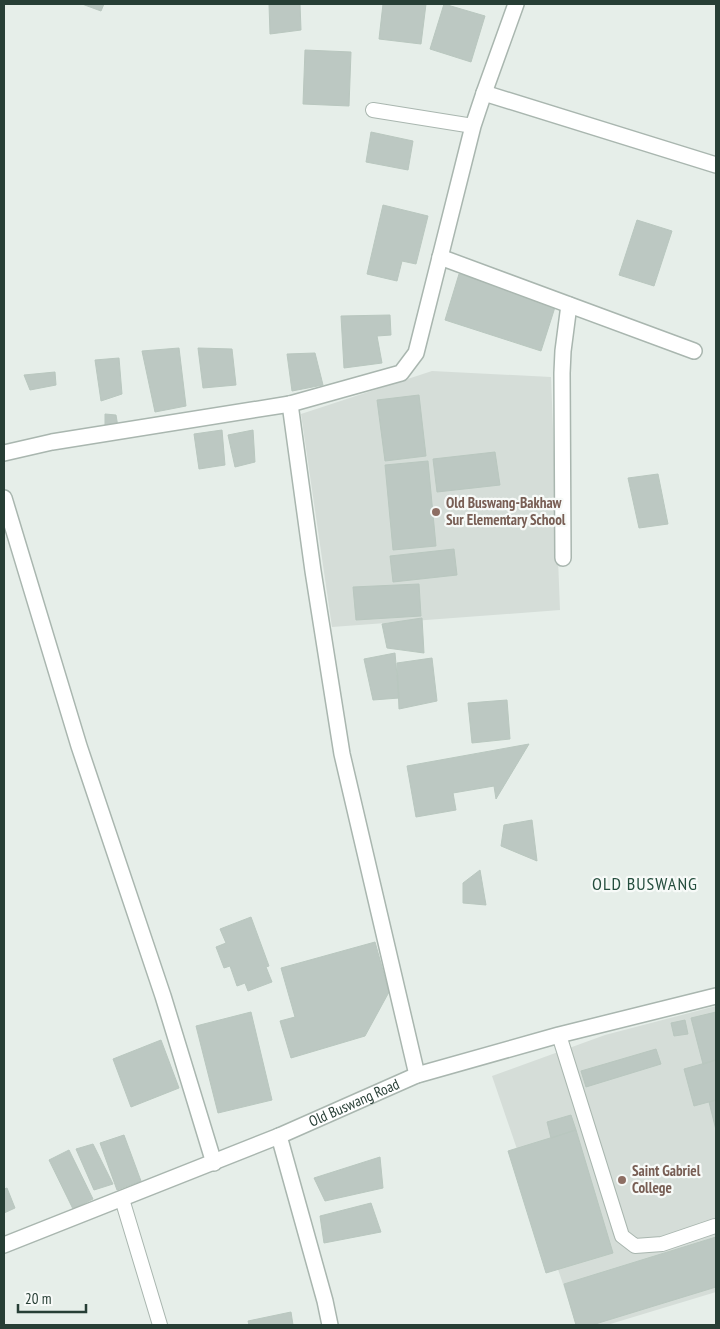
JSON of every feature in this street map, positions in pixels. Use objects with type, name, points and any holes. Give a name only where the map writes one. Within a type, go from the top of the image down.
[{"type":"street","points":[[4,453],[52,442],[290,404],[401,373],[416,353],[473,126],[516,4]]},
{"type":"street","points":[[484,93],[716,166]]},
{"type":"street","points":[[440,257],[694,351]]},
{"type":"street","points":[[563,558],[562,373],[569,306]]},
{"type":"street","points":[[290,404],[313,571],[342,754],[417,1075]]},
{"type":"street","points":[[4,498],[79,746],[163,996],[214,1163]]},
{"type":"street","name":"Old Buswang Road","points":[[4,1245],[214,1163],[417,1075],[559,1035],[716,996]]},
{"type":"street","points":[[278,1136],[325,1301],[330,1325]]},
{"type":"lane","points":[[373,110],[473,126]]},
{"type":"lane","points":[[559,1035],[622,1236],[635,1246],[662,1244],[715,1226]]},
{"type":"lane","points":[[122,1199],[160,1325]]},
{"type":"shaded area","name":"Old Buswang-Bakhaw Sur Elementary School","points":[[432,371],[551,377],[560,610],[332,627],[301,414]]},
{"type":"shaded area","name":"Saint Gabriel College","points":[[716,1006],[716,1292],[607,1325],[576,1325],[492,1076],[605,1035]]},
{"type":"building","points":[[82,4],[104,4],[101,11]]},
{"type":"building","points":[[269,4],[300,4],[301,30],[270,34]]},
{"type":"building","points":[[383,4],[426,4],[421,44],[379,39]]},
{"type":"building","points":[[444,4],[485,16],[471,62],[430,49]]},
{"type":"building","points":[[305,50],[351,52],[349,106],[303,104]]},
{"type":"building","points":[[371,132],[413,141],[408,170],[366,162]]},
{"type":"building","points":[[383,205],[428,216],[416,264],[402,261],[397,281],[367,274]]},
{"type":"building","points":[[637,220],[672,231],[654,286],[619,275]]},
{"type":"building","points":[[459,274],[556,304],[541,351],[445,320]]},
{"type":"building","points":[[390,315],[391,335],[377,336],[382,363],[344,368],[341,316]]},
{"type":"building","points":[[179,348],[186,406],[155,412],[142,351]]},
{"type":"building","points":[[198,348],[232,349],[236,385],[203,388]]},
{"type":"building","points":[[315,353],[323,385],[292,391],[287,354]]},
{"type":"building","points":[[119,358],[122,394],[101,401],[95,360]]},
{"type":"building","points":[[55,372],[56,385],[30,390],[24,375]]},
{"type":"building","points":[[419,395],[426,456],[385,461],[377,400]]},
{"type":"building","points":[[105,414],[116,415],[118,427],[105,429]]},
{"type":"building","points":[[222,430],[225,465],[199,469],[194,434]]},
{"type":"building","points":[[253,430],[255,462],[235,467],[228,435]]},
{"type":"building","points":[[495,452],[500,485],[437,492],[433,459]]},
{"type":"building","points":[[428,461],[436,546],[393,550],[385,465]]},
{"type":"building","points":[[658,474],[668,524],[639,528],[628,478]]},
{"type":"building","points":[[454,549],[457,575],[393,582],[390,556]]},
{"type":"building","points":[[419,584],[421,616],[356,620],[353,587]]},
{"type":"building","points":[[422,618],[424,653],[387,648],[382,624]]},
{"type":"building","points":[[395,653],[399,698],[373,700],[364,659]]},
{"type":"building","points":[[432,658],[437,701],[399,709],[397,663]]},
{"type":"building","points":[[507,700],[510,739],[472,743],[468,703]]},
{"type":"building","points":[[529,744],[496,799],[494,786],[453,793],[456,810],[416,817],[407,766]]},
{"type":"building","points":[[532,820],[537,861],[501,846],[504,825]]},
{"type":"building","points":[[480,870],[486,905],[463,903],[463,883]]},
{"type":"building","points":[[251,917],[269,966],[266,967],[272,982],[248,991],[245,983],[237,986],[230,966],[224,968],[216,947],[226,943],[220,929]]},
{"type":"building","points":[[375,942],[389,992],[365,1036],[291,1058],[280,1021],[295,1017],[281,968]]},
{"type":"building","points":[[251,1012],[272,1100],[218,1113],[196,1026]]},
{"type":"building","points":[[716,1012],[716,1060],[703,1064],[691,1018]]},
{"type":"building","points":[[685,1020],[688,1034],[674,1036],[671,1023]]},
{"type":"building","points":[[161,1040],[179,1088],[131,1107],[113,1059]]},
{"type":"building","points":[[656,1049],[661,1064],[586,1087],[581,1071]]},
{"type":"building","points":[[716,1060],[716,1100],[694,1106],[684,1069]]},
{"type":"building","points":[[716,1100],[716,1130],[709,1102]]},
{"type":"building","points":[[571,1115],[576,1130],[551,1138],[547,1122]]},
{"type":"building","points":[[576,1130],[613,1253],[546,1273],[508,1151]]},
{"type":"building","points":[[124,1135],[141,1181],[117,1190],[100,1143]]},
{"type":"building","points":[[93,1144],[113,1184],[94,1190],[76,1149]]},
{"type":"building","points":[[69,1150],[93,1199],[73,1209],[49,1160]]},
{"type":"building","points":[[380,1157],[383,1188],[325,1201],[314,1178]]},
{"type":"building","points":[[7,1188],[15,1208],[4,1213],[4,1189]]},
{"type":"building","points":[[371,1203],[381,1232],[324,1243],[320,1216]]},
{"type":"building","points":[[716,1237],[716,1287],[592,1325],[576,1325],[564,1284]]},
{"type":"building","points":[[291,1312],[293,1325],[249,1325],[248,1321]]},
{"type":"place","name":"Old Buswang-Bakhaw Sur Elementary School","points":[[436,512]]},
{"type":"place","name":"Saint Gabriel College","points":[[622,1180]]},
{"type":"district","name":"OLD BUSWANG","points":[[645,884]]}]
